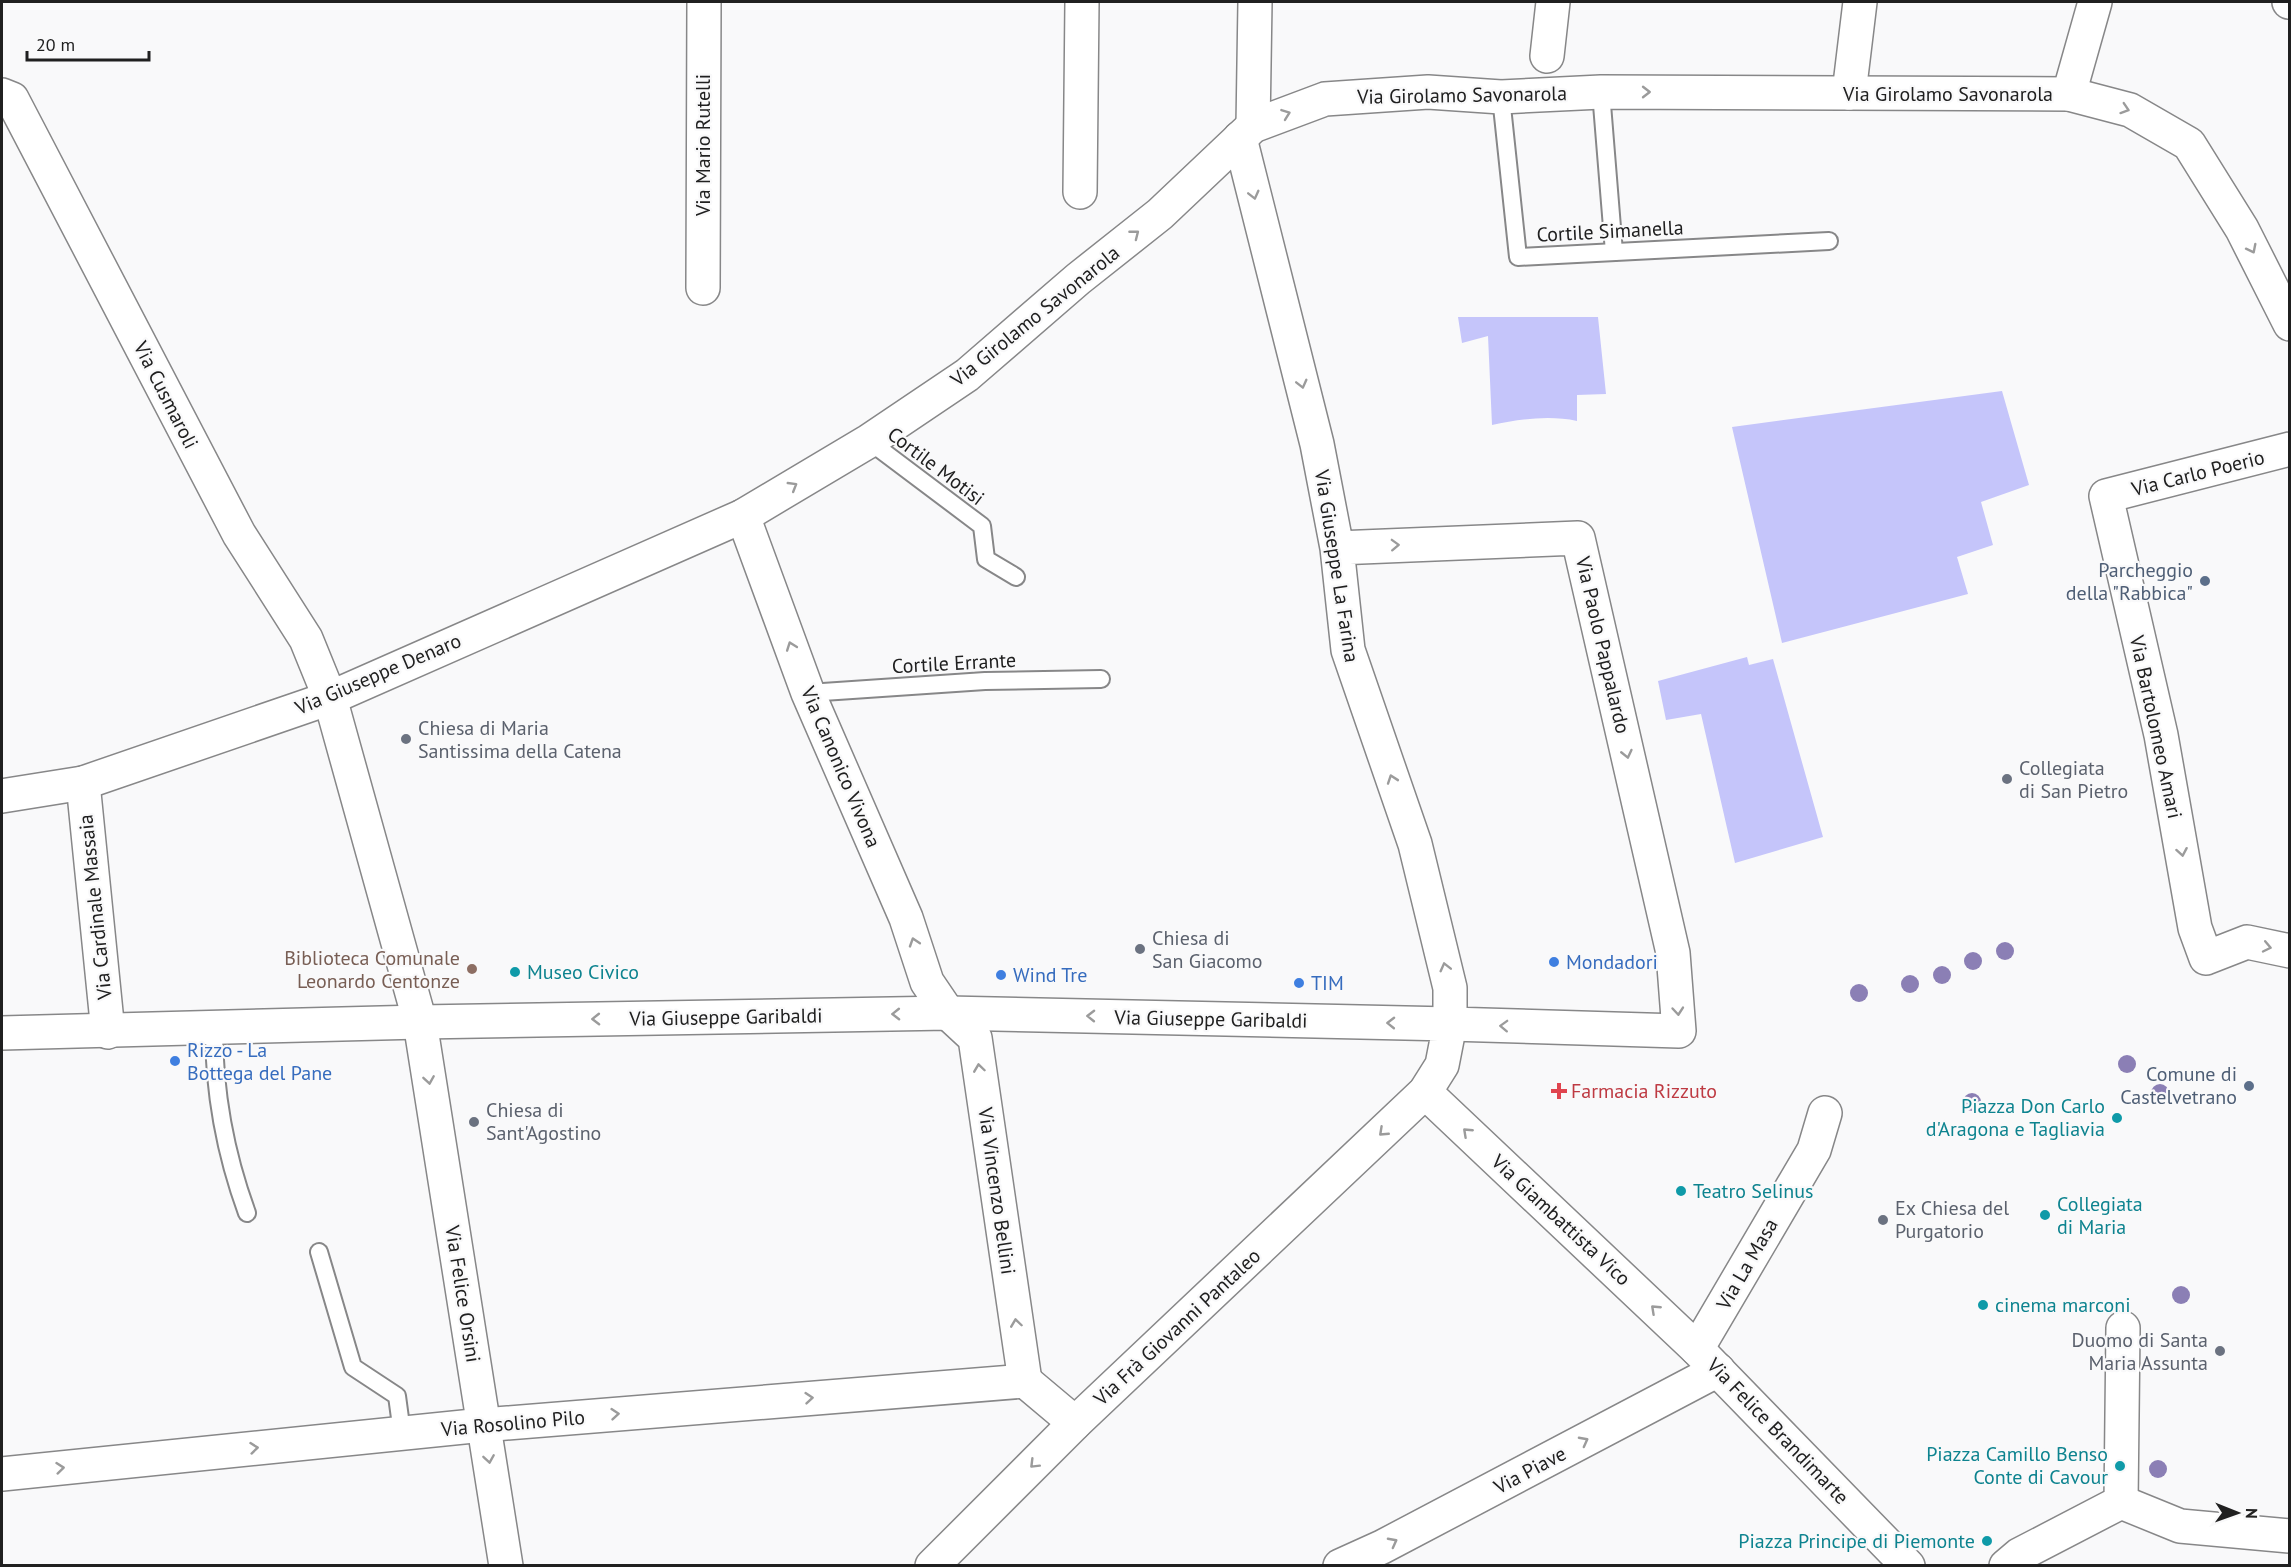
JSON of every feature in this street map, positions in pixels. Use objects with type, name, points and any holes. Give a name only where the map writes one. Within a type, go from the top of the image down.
[{"type":"street","name":"Via Mario Rutelli","points":[[703,288],[704,2]]},
{"type":"street","points":[[1080,192],[1082,2]]},
{"type":"street","name":"Via Giuseppe La Farina","points":[[1255,2],[1246,132],[1317,444],[1336,548],[1347,650],[1415,844],[1450,988],[1450,1024],[1442,1065],[1425,1092]]},
{"type":"street","points":[[1546,56],[1552,2]]},
{"type":"street","points":[[1849,93],[1860,2]]},
{"type":"street","points":[[2069,94],[2095,2]]},
{"type":"street","name":"Via Girolamo Savonarola","points":[[743,516],[869,441],[967,375],[1078,279],[1160,214],[1246,132],[1325,99],[1428,92],[1501,97],[1601,92],[2069,94],[2130,110],[2189,144],[2242,229],[2289,324]]},
{"type":"street","name":"Via Cusmaroli","points":[[2,95],[12,99],[239,534],[306,639],[330,698],[420,1022]]},
{"type":"street","name":"Via Carlo Poerio","points":[[2106,496],[2289,449]]},
{"type":"street","name":"Via Bartolomeo Amari","points":[[2106,496],[2144,671],[2161,735],[2195,928],[2206,958],[2247,942],[2289,951]]},
{"type":"street","name":"Via Giuseppe Denaro","points":[[2,796],[83,783],[330,698],[743,516]]},
{"type":"street","name":"Via Canonico Vivona","points":[[743,516],[808,693],[906,918],[927,982],[948,1013]]},
{"type":"street","name":"Via Paolo Pappalardo","points":[[1336,548],[1578,538],[1672,953],[1679,1031],[1450,1024]]},
{"type":"street","name":"Via Cardinale Massaia","points":[[83,783],[108,1032]]},
{"type":"street","name":"Via Giuseppe Garibaldi","points":[[2,1033],[420,1022],[948,1013],[1450,1024]]},
{"type":"street","name":"Via Vincenzo Bellini","points":[[948,1013],[975,1038],[1024,1381]]},
{"type":"street","name":"Via Felice Orsini","points":[[420,1022],[506,1566]]},
{"type":"street","name":"Via Giambattista Vico","points":[[1425,1092],[1708,1360]]},
{"type":"street","name":"Via Frà Giovanni Pantaleo","points":[[932,1566],[1076,1423],[1425,1092]]},
{"type":"street","name":"Via La Masa","points":[[1708,1360],[1814,1150],[1825,1113]]},
{"type":"street","points":[[2121,1502],[2123,1328]]},
{"type":"street","name":"Via Piave","points":[[1340,1566],[1382,1547],[1708,1360]]},
{"type":"street","name":"Via Felice Brandimarte","points":[[1708,1360],[1908,1566]]},
{"type":"street","points":[[1024,1381],[1076,1423]]},
{"type":"street","name":"Via Rosolino Pilo","points":[[2,1474],[483,1425],[1024,1381]]},
{"type":"street","points":[[2121,1502],[2180,1526],[2289,1536]]},
{"type":"street","points":[[2013,1560],[2121,1502]]},
{"type":"lane","points":[[1601,92],[1614,252]]},
{"type":"lane","name":"Cortile Simanella","points":[[1501,97],[1518,257],[1829,241]]},
{"type":"lane","name":"Cortile Motisi","points":[[869,441],[982,526],[986,559],[1016,577]]},
{"type":"lane","name":"Cortile Errante","points":[[808,693],[985,681],[1101,679]]},
{"type":"lane","points":[[214,1029],[214,1065],[230,1166],[247,1213]]},
{"type":"lane","points":[[319,1252],[353,1367],[397,1396],[402,1433]]},
{"type":"shaded area","points":[[1458,317],[1598,317],[1606,394],[1577,395],[1577,421],[1534,418],[1492,425],[1488,336],[1462,343]]},
{"type":"shaded area","points":[[2002,391],[2029,485],[1981,502],[1993,545],[1957,557],[1968,594],[1782,643],[1732,427]]},
{"type":"shaded area","points":[[1747,657],[1749,665],[1773,659],[1823,837],[1735,863],[1701,714],[1666,720],[1658,681]]},
{"type":"place","name":"Parcheggio della \"Rabbica\"","points":[[2205,581]]},
{"type":"place","name":"Chiesa di Maria Santissima della Catena","points":[[406,739]]},
{"type":"place","name":"Collegiata di San Pietro","points":[[2007,779]]},
{"type":"place","name":"Chiesa di San Giacomo","points":[[1140,949]]},
{"type":"place","name":"Mondadori","points":[[1554,962]]},
{"type":"place","name":"Biblioteca Comunale Leonardo Centonze","points":[[472,969]]},
{"type":"place","name":"Museo Civico","points":[[515,972]]},
{"type":"place","name":"Wind Tre","points":[[1001,975]]},
{"type":"place","name":"TIM","points":[[1299,983]]},
{"type":"place","name":"Rizzo - La Bottega del Pane","points":[[175,1061]]},
{"type":"place","name":"Comune di Castelvetrano","points":[[2249,1086]]},
{"type":"place","name":"Farmacia Rizzuto","points":[[1559,1091]]},
{"type":"place","name":"Piazza Don Carlo d'Aragona e Tagliavia","points":[[2117,1118]]},
{"type":"place","name":"Chiesa di Sant'Agostino","points":[[474,1122]]},
{"type":"place","name":"Teatro Selinus","points":[[1681,1191]]},
{"type":"place","name":"Collegiata di Maria","points":[[2045,1215]]},
{"type":"place","name":"Ex Chiesa del Purgatorio","points":[[1883,1220]]},
{"type":"place","name":"cinema marconi","points":[[1983,1305]]},
{"type":"place","name":"Duomo di Santa Maria Assunta","points":[[2220,1351]]},
{"type":"place","name":"Piazza Camillo Benso Conte di Cavour","points":[[2120,1466]]},
{"type":"place","name":"Piazza Principe di Piemonte","points":[[1987,1541]]}]
